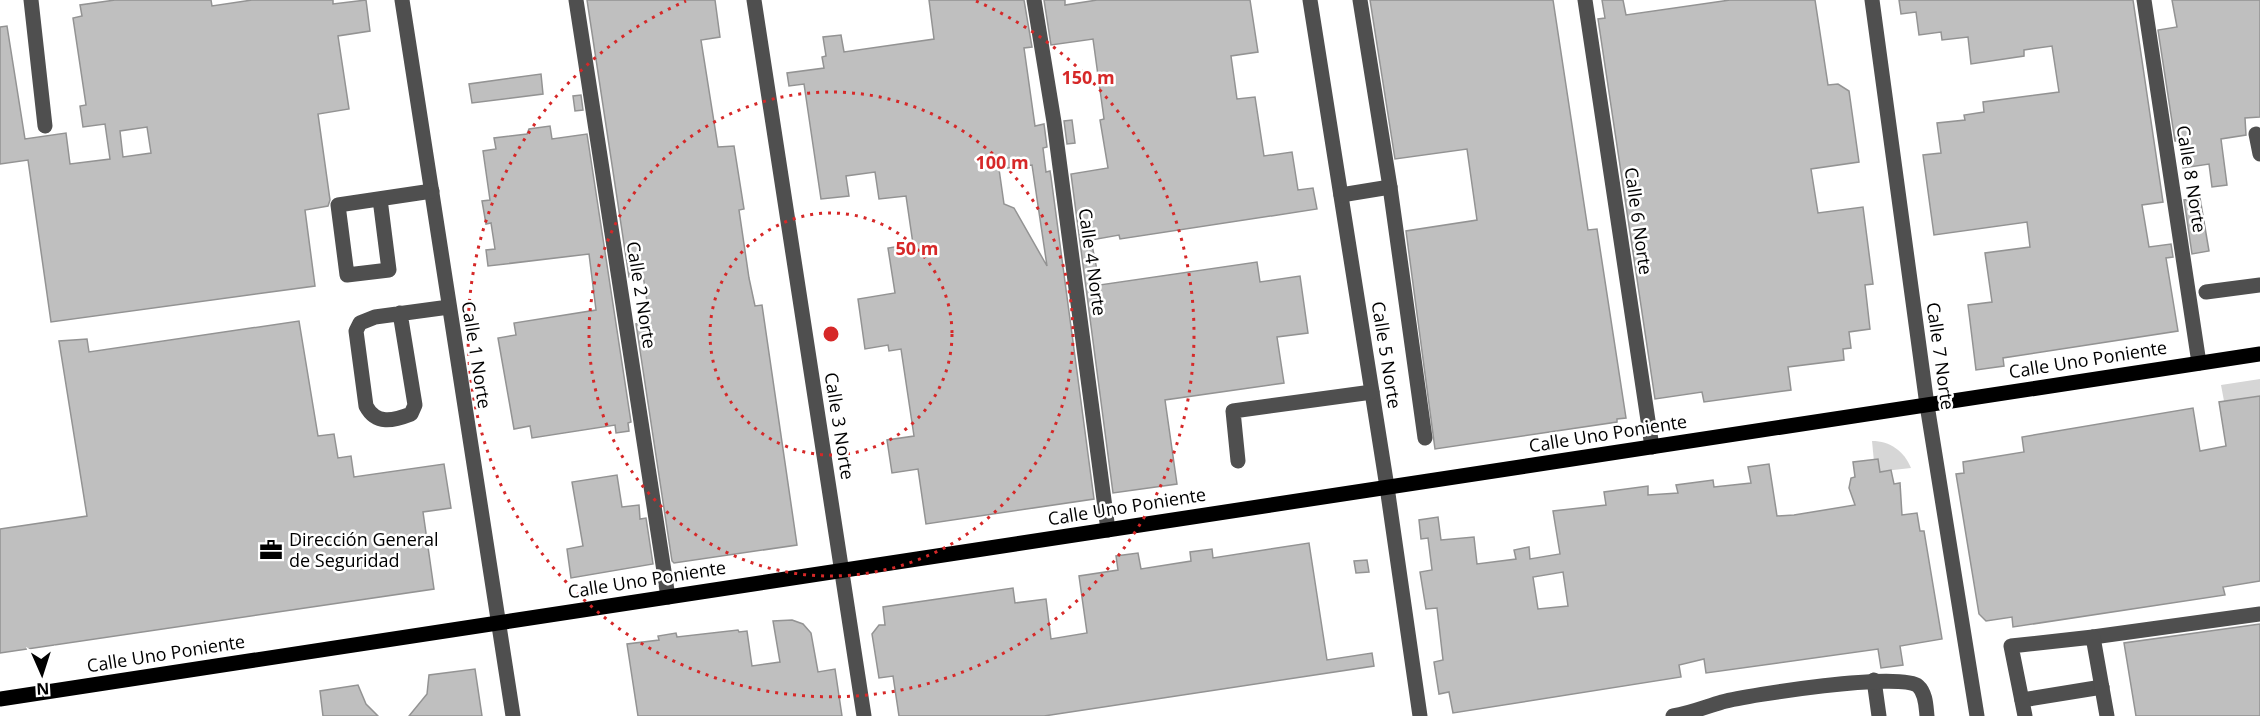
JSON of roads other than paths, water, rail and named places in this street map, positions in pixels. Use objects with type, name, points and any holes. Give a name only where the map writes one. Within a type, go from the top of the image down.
[{"type":"main road","name":"Calle Uno Poniente","points":[[0,699],[2260,354]]},
{"type":"street","points":[[31,0],[45,126]]},
{"type":"street","name":"Calle 1 Norte","points":[[402,0],[513,716]]},
{"type":"street","name":"Calle 2 Norte","points":[[576,0],[668,597]]},
{"type":"street","name":"Calle 3 Norte","points":[[754,0],[864,716]]},
{"type":"street","name":"Calle 4 Norte","points":[[1034,0],[1056,134],[1108,530]]},
{"type":"street","name":"Calle 5 Norte","points":[[1310,0],[1388,487],[1420,716]]},
{"type":"street","points":[[1360,0],[1390,187],[1425,438]]},
{"type":"street","name":"Calle 6 Norte","points":[[1585,0],[1652,447]]},
{"type":"street","name":"Calle 7 Norte","points":[[1872,0],[1927,405],[1977,716]]},
{"type":"street","name":"Calle 8 Norte","points":[[2144,0],[2199,363]]},
{"type":"street","points":[[2256,134],[2260,154]]},
{"type":"street","points":[[1341,195],[1390,187]]},
{"type":"street","points":[[380,199],[389,270],[347,275],[338,205],[432,191]]},
{"type":"street","points":[[2206,292],[2260,285]]},
{"type":"street","points":[[400,314],[414,405],[411,414],[380,420],[371,416],[366,406],[356,330],[360,323],[375,317],[449,307]]},
{"type":"street","points":[[1238,461],[1233,411],[1372,392]]},
{"type":"street","points":[[2025,716],[2011,646],[2260,615]]},
{"type":"street","points":[[2093,637],[2107,716]]},
{"type":"street","points":[[1874,680],[1879,716]]},
{"type":"street","points":[[1673,716],[1690,714],[1723,702],[1874,680],[1904,680],[1918,686],[1924,696],[1927,716]]},
{"type":"street","points":[[2022,700],[2102,687]]},
{"type":"place","name":"Dirección General de Seguridad","points":[[271,550]]}]
